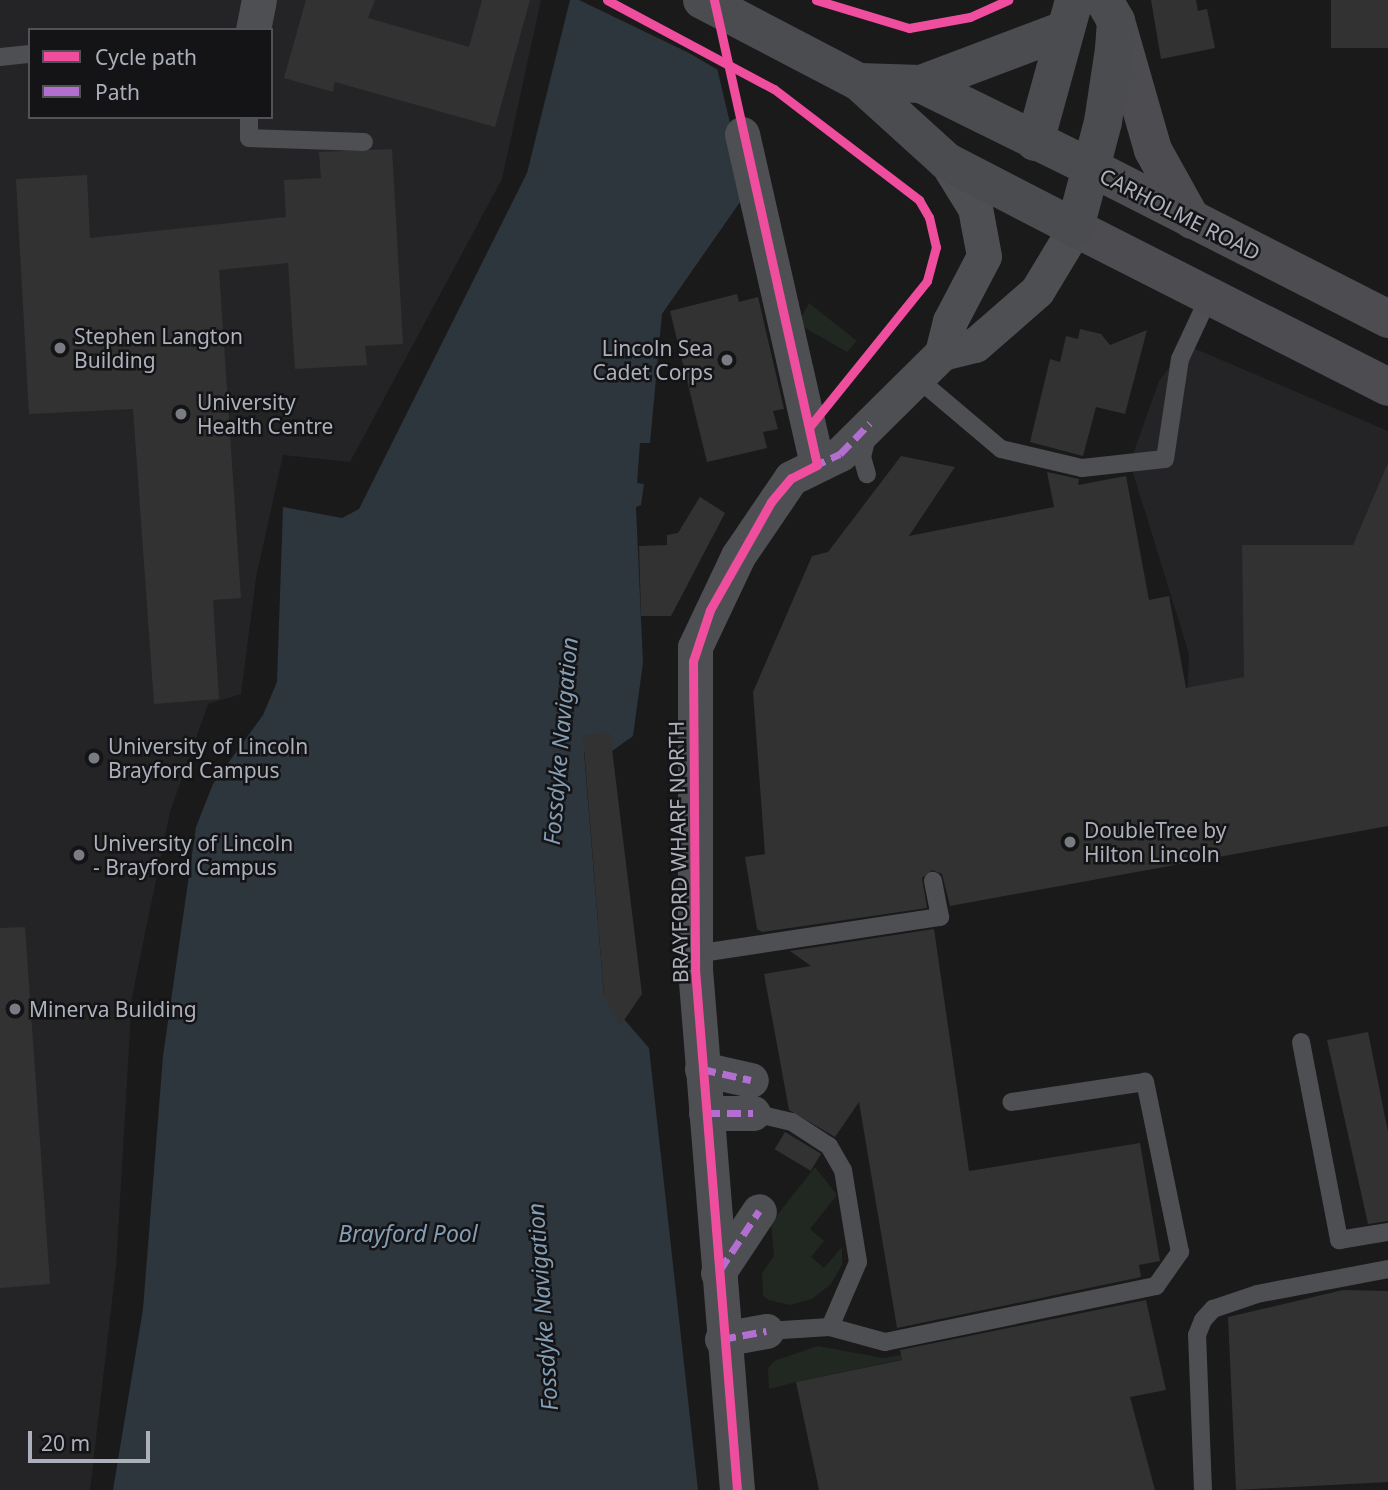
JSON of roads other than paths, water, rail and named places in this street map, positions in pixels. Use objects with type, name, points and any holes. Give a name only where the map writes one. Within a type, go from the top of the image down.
[{"type":"main road","points":[[702,0],[859,82],[946,161],[1208,299],[1388,387]]},
{"type":"main road","points":[[1110,10],[1153,150],[1194,222]]},
{"type":"main road","name":"CARHOLME ROAD","points":[[1110,10],[1103,122],[1090,167],[1388,319]]},
{"type":"main road","points":[[1067,225],[1035,142],[1068,16]]},
{"type":"main road","points":[[921,84],[1068,16]]},
{"type":"main road","points":[[859,82],[921,84],[1090,167],[1067,225]]},
{"type":"street","points":[[253,28],[259,0]]},
{"type":"street","points":[[742,134],[817,465]]},
{"type":"street","points":[[942,353],[950,321],[984,256],[975,208],[946,161]]},
{"type":"street","name":"BRAYFORD WHARF NORTH","points":[[737,1490],[722,1339],[695,954],[695,647],[738,556],[771,502],[791,478],[840,454],[942,353],[975,345],[1037,291],[1067,225]]},
{"type":"street","points":[[702,1069],[752,1096]]},
{"type":"street","points":[[706,1113],[752,1096]]},
{"type":"street","points":[[718,1273],[758,1211]]},
{"type":"street","points":[[722,1339],[765,1331]]},
{"type":"lane","points":[[0,57],[28,54]]},
{"type":"lane","points":[[249,119],[249,138],[364,142]]},
{"type":"lane","points":[[917,377],[1001,449],[1082,468],[1164,459],[1180,359],[1208,299]]},
{"type":"lane","points":[[867,474],[862,457],[870,423]]},
{"type":"lane","points":[[695,954],[940,917],[933,881]]},
{"type":"lane","points":[[1301,1042],[1339,1240],[1388,1233]]},
{"type":"lane","points":[[765,1331],[830,1327],[885,1342],[1156,1286],[1180,1252],[1145,1082],[1011,1102]]},
{"type":"lane","points":[[752,1096],[829,1146],[843,1170],[858,1262],[830,1327]]},
{"type":"lane","points":[[1203,1490],[1197,1335],[1203,1320],[1213,1309],[1258,1294],[1388,1269]]},
{"type":"water","name":"Brayford Pool","points":[[570,0],[701,0],[743,178],[740,202],[662,314],[650,443],[640,443],[637,483],[644,484],[641,505],[636,507],[643,663],[633,736],[612,751],[584,752],[604,996],[649,1048],[698,1490],[113,1490],[143,1309],[163,1056],[196,827],[213,784],[263,715],[277,682],[283,507],[342,518],[359,509],[527,173]]},
{"type":"place","name":"Stephen Langton Building","points":[[60,348]]},
{"type":"place","name":"Lincoln Sea Cadet Corps","points":[[727,360]]},
{"type":"place","name":"University Health Centre","points":[[181,414]]},
{"type":"place","name":"University of Lincoln Brayford Campus","points":[[94,758]]},
{"type":"place","name":"DoubleTree by Hilton Lincoln","points":[[1070,842]]},
{"type":"place","name":"University of Lincoln - Brayford Campus","points":[[79,855]]},
{"type":"place","name":"Minerva Building","points":[[15,1009]]},
{"type":"water label","name":"Fossdyke Navigation","points":[[560,741]]},
{"type":"water label","name":"Fossdyke Navigation","points":[[542,1307]]}]
